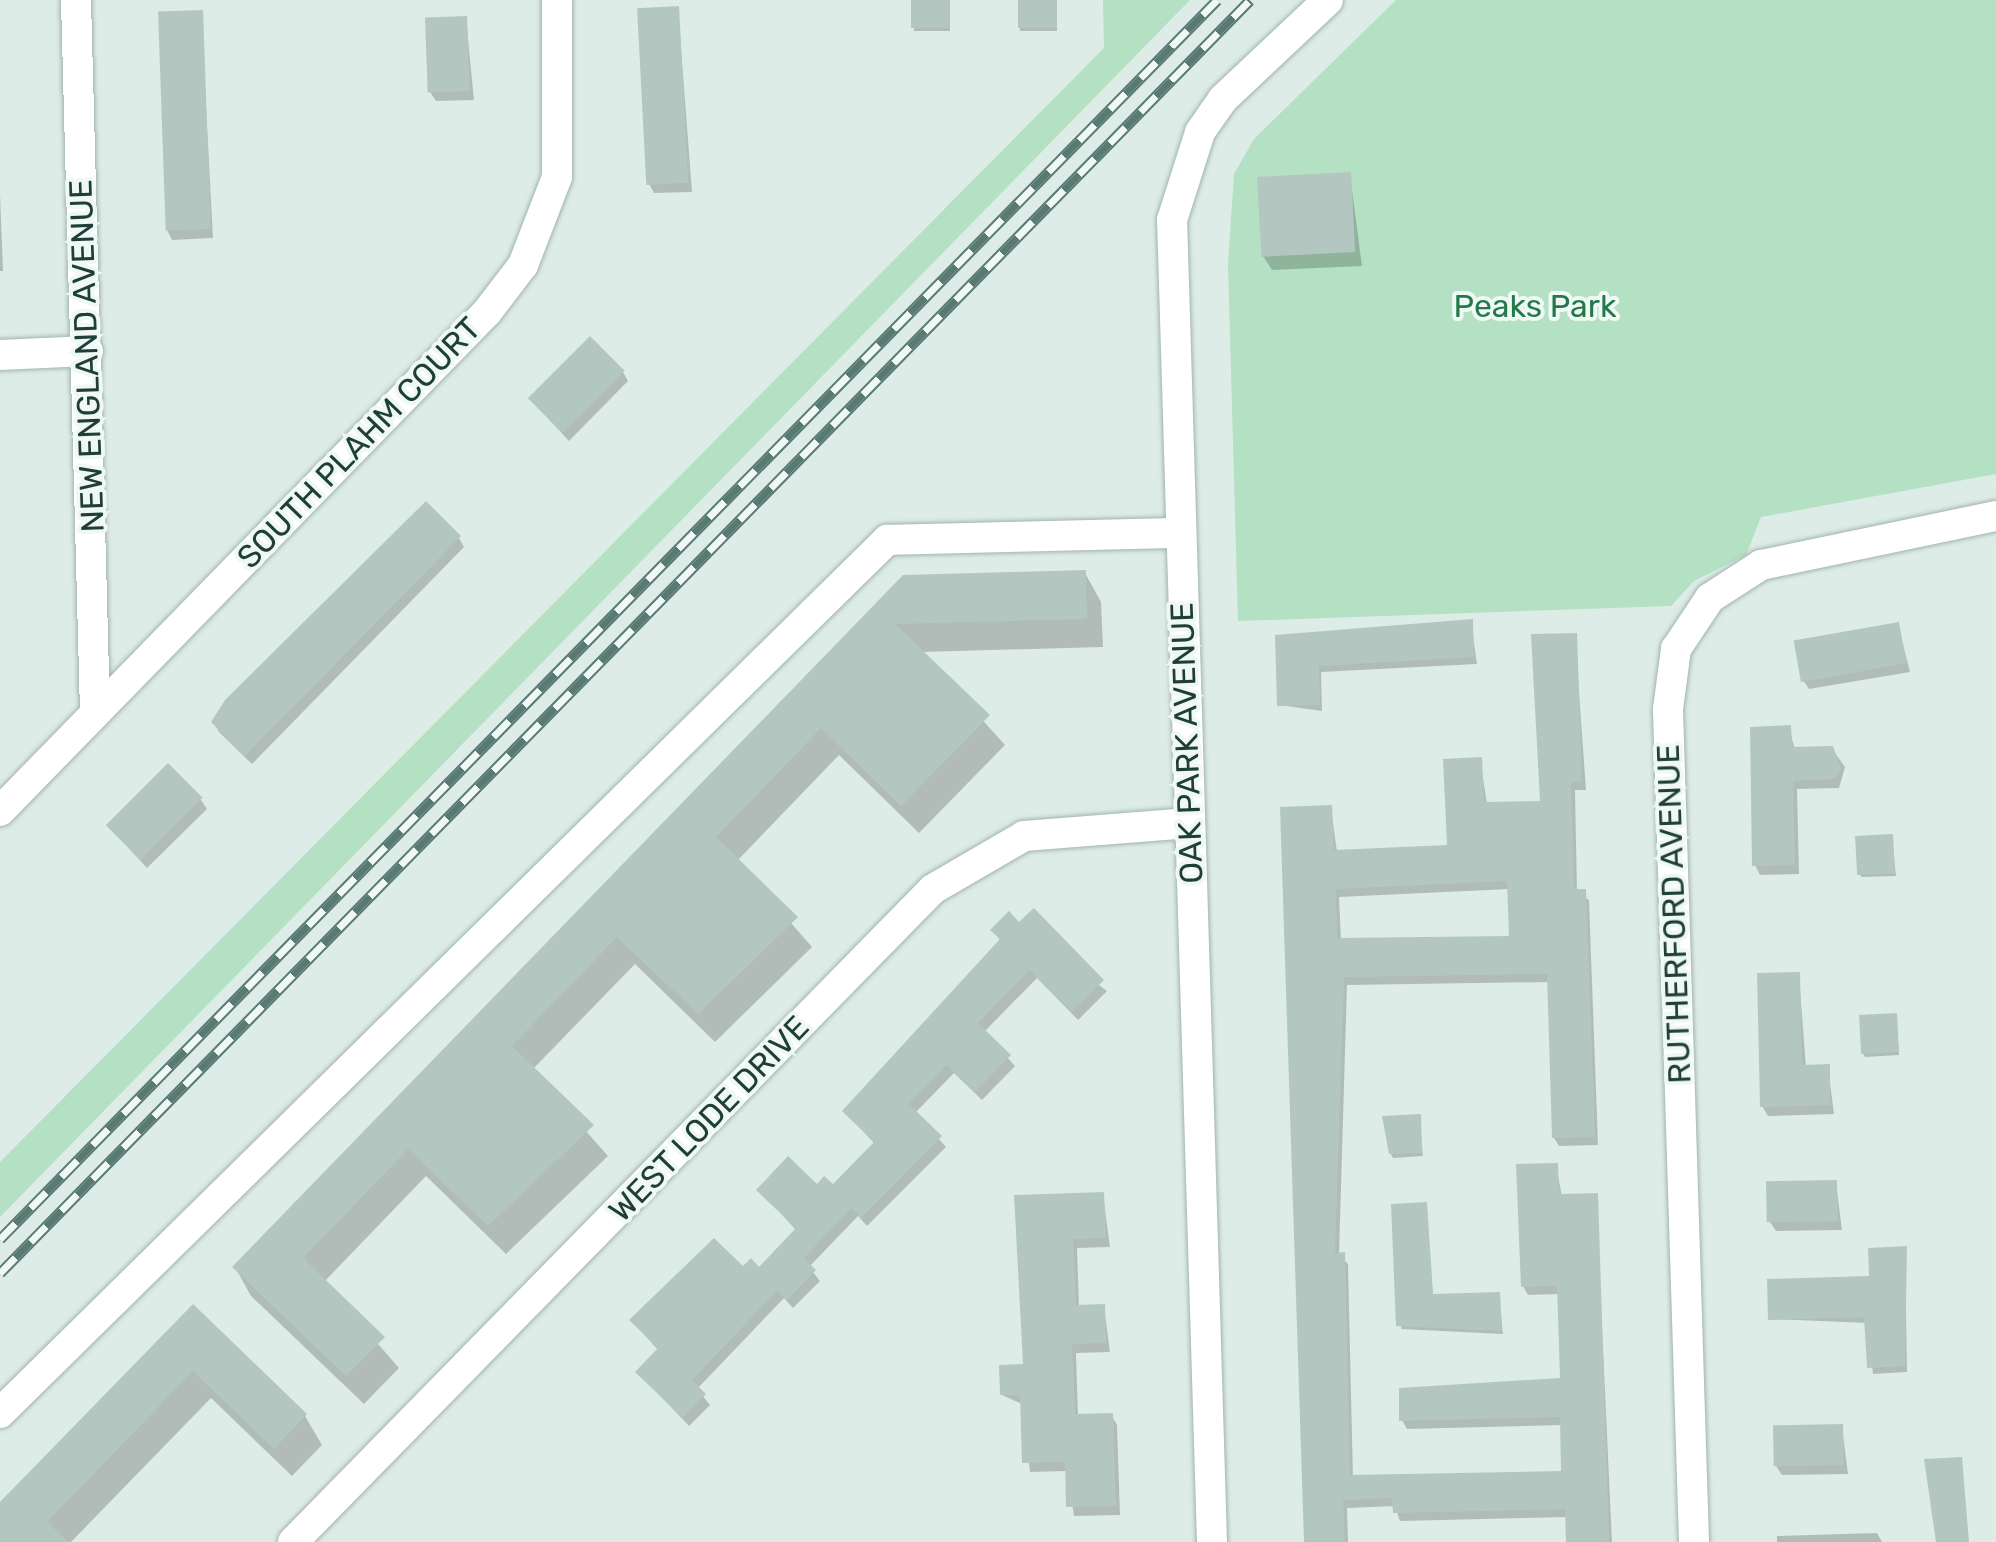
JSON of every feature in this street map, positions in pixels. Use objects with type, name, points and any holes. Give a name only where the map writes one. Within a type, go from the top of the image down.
[{"type":"street","name":"NEW ENGLAND AVENUE","points":[[76,0],[95,712]]},
{"type":"street","name":"SOUTH PLAHM COURT","points":[[0,811],[488,312],[523,265],[557,176],[557,0]]},
{"type":"street","name":"OAK PARK AVENUE","points":[[1212,1542],[1170,270],[1184,174],[1224,99],[1328,0]]},
{"type":"street","points":[[0,355],[88,352]]},
{"type":"street","name":"RUTHERFORD AVENUE","points":[[1694,1542],[1668,709],[1676,649],[1710,598],[1761,564],[1996,516]]},
{"type":"street","points":[[0,1413],[887,540],[1180,533]]},
{"type":"street","name":"WEST LODE DRIVE","points":[[293,1542],[934,890],[1024,836],[1189,823]]},
{"type":"green space","points":[[1103,0],[1190,0],[0,1217],[0,1162],[1104,48]]},
{"type":"green space","name":"Peaks Park","points":[[1396,0],[1996,0],[1996,474],[1761,517],[1746,555],[1694,581],[1671,606],[1238,621],[1228,264],[1234,174],[1254,139]]},
{"type":"building","points":[[911,0],[950,0],[950,28],[911,28]]},
{"type":"building","points":[[1018,0],[1057,0],[1057,28],[1018,28]]},
{"type":"building","points":[[679,6],[688,183],[646,185],[637,8]]},
{"type":"building","points":[[203,10],[211,229],[166,230],[158,12]]},
{"type":"building","points":[[467,16],[470,91],[428,92],[425,17]]},
{"type":"building","points":[[1351,172],[1355,252],[1261,257],[1257,177]]},
{"type":"building","points":[[590,336],[625,371],[562,433],[528,398]]},
{"type":"building","points":[[426,501],[461,536],[245,756],[211,722],[225,700]]},
{"type":"building","points":[[1086,570],[1087,619],[895,624],[990,715],[901,806],[821,728],[716,837],[798,917],[698,1014],[617,937],[512,1046],[594,1125],[488,1226],[408,1149],[303,1258],[385,1337],[346,1376],[232,1267],[903,575]]},
{"type":"building","points":[[1473,619],[1474,657],[1319,666],[1320,705],[1277,706],[1275,635]]},
{"type":"building","points":[[1899,622],[1906,663],[1801,682],[1794,641]]},
{"type":"building","points":[[1577,633],[1582,782],[1571,782],[1574,889],[1586,889],[1595,1137],[1552,1138],[1547,974],[1344,977],[1335,1253],[1345,1252],[1350,1475],[1561,1471],[1560,1417],[1399,1421],[1399,1388],[1560,1378],[1557,1286],[1521,1287],[1516,1164],[1558,1163],[1559,1194],[1598,1193],[1609,1542],[1566,1542],[1565,1509],[1393,1513],[1392,1498],[1343,1500],[1345,1542],[1304,1542],[1280,807],[1332,805],[1334,850],[1447,845],[1443,759],[1482,757],[1484,802],[1540,801],[1531,634]],"holes":[[[1507,881],[1509,936],[1337,938],[1336,889]]]},
{"type":"building","points":[[1791,725],[1792,747],[1833,746],[1841,769],[1834,779],[1793,781],[1795,865],[1752,866],[1750,727]]},
{"type":"building","points":[[168,763],[203,798],[140,860],[106,825]]},
{"type":"building","points":[[1893,834],[1895,873],[1857,875],[1855,836]]},
{"type":"building","points":[[1034,908],[1104,980],[1071,1012],[1030,970],[978,1023],[1011,1055],[975,1092],[947,1065],[909,1104],[942,1136],[861,1218],[851,1208],[804,1258],[816,1270],[787,1300],[777,1291],[692,1380],[706,1394],[683,1418],[635,1372],[658,1348],[629,1320],[714,1238],[743,1266],[751,1258],[759,1267],[796,1228],[756,1190],[788,1156],[817,1184],[824,1176],[833,1184],[874,1142],[842,1111],[1000,939],[990,930],[1009,911],[1019,922]]},
{"type":"building","points":[[1800,972],[1802,1065],[1830,1064],[1830,1105],[1760,1107],[1757,973]]},
{"type":"building","points":[[1897,1013],[1899,1052],[1861,1054],[1859,1015]]},
{"type":"building","points":[[1421,1114],[1422,1153],[1389,1154],[1382,1116]]},
{"type":"building","points":[[1837,1180],[1838,1221],[1767,1222],[1766,1181]]},
{"type":"building","points":[[1104,1192],[1106,1238],[1073,1239],[1076,1305],[1105,1304],[1106,1343],[1072,1344],[1075,1414],[1113,1413],[1116,1506],[1066,1507],[1065,1462],[1022,1463],[1020,1395],[1000,1395],[999,1365],[1023,1364],[1014,1195]]},
{"type":"building","points":[[1427,1202],[1433,1294],[1500,1292],[1502,1331],[1396,1326],[1391,1204]]},
{"type":"building","points":[[1907,1246],[1905,1366],[1867,1368],[1864,1317],[1768,1320],[1767,1279],[1869,1276],[1868,1248]]},
{"type":"building","points":[[193,1304],[307,1414],[274,1449],[193,1371],[47,1522],[68,1542],[0,1542],[0,1502]]},
{"type":"building","points":[[1843,1424],[1844,1465],[1774,1466],[1773,1425]]},
{"type":"building","points":[[1962,1457],[1969,1542],[1936,1542],[1924,1459]]},
{"type":"railway","points":[[0,1239],[1217,0]]},
{"type":"railway","points":[[0,1273],[1250,0]]}]
